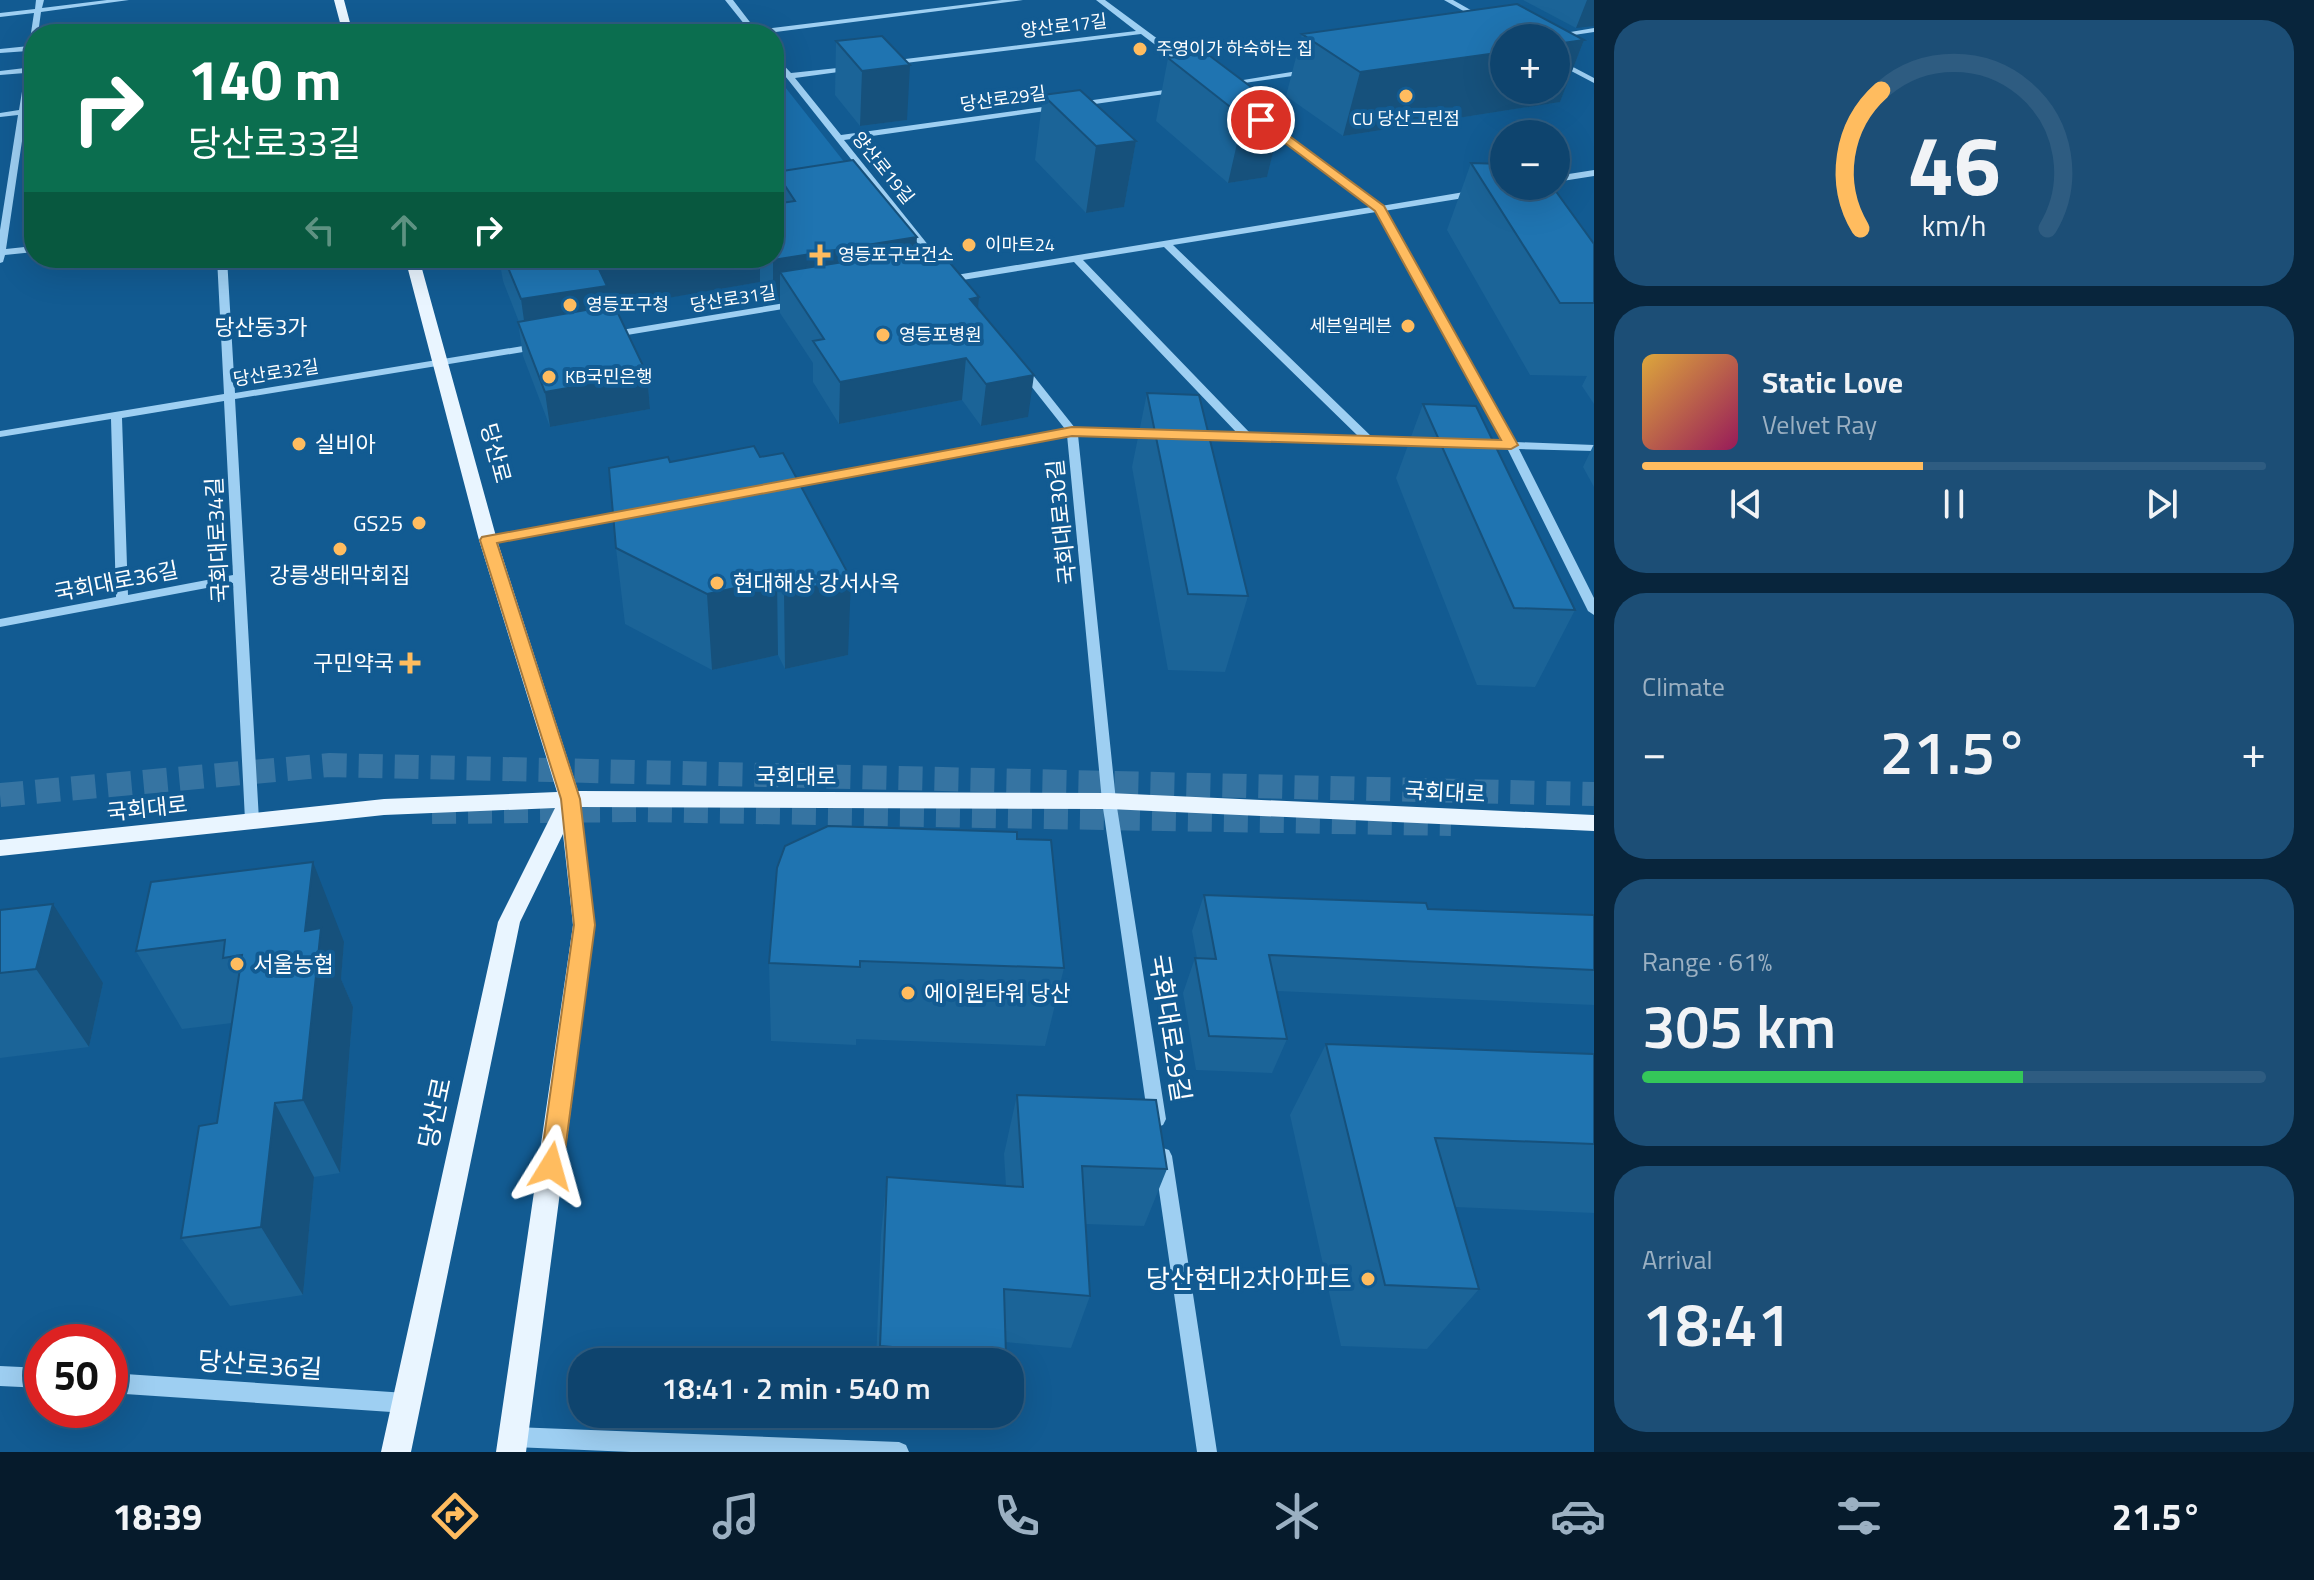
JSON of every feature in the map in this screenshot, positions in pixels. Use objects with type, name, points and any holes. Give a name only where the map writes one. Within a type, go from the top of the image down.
[{"type":"main road","points":[[339,0],[346,24]]},
{"type":"main road","name":"당산로","points":[[415,268],[488,540],[570,799],[584,925],[513,1444]]},
{"type":"main road","name":"당산로","points":[[396,1452],[509,922],[570,799]]},
{"type":"main road","name":"국회대로","points":[[0,848],[384,807],[570,799],[1109,801],[1594,823]]},
{"type":"street","points":[[36,24],[40,0]]},
{"type":"street","points":[[0,15],[125,0]]},
{"type":"street","points":[[729,0],[748,24]]},
{"type":"street","points":[[784,29],[1019,0]]},
{"type":"street","name":"양산로17길","points":[[1100,0],[1202,76]]},
{"type":"street","points":[[1448,0],[1491,24]]},
{"type":"street","points":[[1570,33],[1594,30]]},
{"type":"street","name":"양산로17길","points":[[881,65],[1143,32]]},
{"type":"street","points":[[0,51],[24,49]]},
{"type":"street","points":[[789,76],[866,66]]},
{"type":"street","points":[[1570,68],[1594,81]]},
{"type":"street","name":"양산로19길","points":[[784,70],[951,279]]},
{"type":"street","points":[[1227,94],[1214,85],[1319,70]]},
{"type":"street","points":[[0,73],[24,71]]},
{"type":"street","name":"당산로29길","points":[[839,138],[1183,89]]},
{"type":"street","points":[[0,260],[24,98]]},
{"type":"street","points":[[0,115],[24,112]]},
{"type":"street","points":[[1252,113],[1379,209],[1511,445],[1594,611]]},
{"type":"street","points":[[1570,177],[1594,173]]},
{"type":"street","points":[[936,282],[1486,191]]},
{"type":"street","points":[[1166,244],[1370,441]]},
{"type":"street","points":[[0,253],[24,250]]},
{"type":"street","points":[[1077,259],[1247,437]]},
{"type":"street","name":"국회대로34길","points":[[223,268],[252,820]]},
{"type":"street","points":[[951,279],[960,291]]},
{"type":"street","name":"당산로31길","points":[[598,337],[813,302]]},
{"type":"street","points":[[441,363],[552,345]]},
{"type":"street","name":"국회대로30길","points":[[1016,361],[1072,431],[1109,801]]},
{"type":"street","name":"당산로32길","points":[[0,434],[441,363]]},
{"type":"street","points":[[116,416],[122,600]]},
{"type":"street","points":[[764,489],[1072,431],[1168,434]]},
{"type":"street","points":[[1184,435],[1432,443]]},
{"type":"street","points":[[1464,444],[1594,448]]},
{"type":"street","points":[[488,540],[641,512]]},
{"type":"street","name":"국회대로36길","points":[[0,623],[239,578]]},
{"type":"street","name":"국회대로29길","points":[[1109,801],[1207,1452]]},
{"type":"street","points":[[0,1376],[24,1377]]},
{"type":"street","name":"당산로36길","points":[[128,1384],[406,1403]]},
{"type":"street","points":[[513,1444],[899,1452]]},
{"type":"shaded area","points":[[784,86],[845,163],[784,172]]},
{"type":"building","points":[[1517,4],[1554,24],[1490,24],[1490,54],[1360,72],[1302,34]]},
{"type":"building","points":[[1570,32],[1584,40],[1570,42]]},
{"type":"building","points":[[882,36],[910,65],[862,71],[836,41]]},
{"type":"building","points":[[1206,53],[1283,111],[1243,117],[1168,58]]},
{"type":"building","points":[[1080,90],[1136,141],[1096,146],[1043,95]]},
{"type":"building","points":[[853,160],[917,237],[784,258],[784,203],[795,201],[784,184],[784,171]]},
{"type":"building","points":[[1471,163],[1490,164],[1490,193]]},
{"type":"building","points":[[1495,200],[1562,200],[1594,244],[1594,303],[1560,303]]},
{"type":"building","points":[[926,249],[934,259],[945,257],[979,297],[970,299],[1034,375],[986,384],[966,358],[840,382],[813,341],[824,339],[780,272]]},
{"type":"building","points":[[508,268],[598,268],[607,286],[521,299]]},
{"type":"building","points":[[614,305],[647,374],[545,392],[518,322]]},
{"type":"building","points":[[1147,393],[1199,395],[1248,596],[1188,594]]},
{"type":"building","points":[[1423,404],[1476,406],[1575,610],[1514,608]]},
{"type":"building","points":[[754,446],[760,457],[783,453],[851,579],[784,593],[777,579],[707,594],[616,548],[609,468],[668,457],[670,462]]},
{"type":"building","points":[[828,826],[1017,832],[1017,839],[1051,840],[1064,968],[860,961],[860,967],[769,963],[777,868],[785,846]]},
{"type":"building","points":[[313,862],[305,931],[321,928],[303,1100],[275,1103],[261,1227],[181,1238],[199,1126],[217,1123],[242,955],[223,958],[225,940],[136,951],[151,882]]},
{"type":"building","points":[[1204,895],[1426,903],[1428,909],[1594,915],[1594,970],[1269,955],[1287,1039],[1209,1036],[1195,958],[1216,959]]},
{"type":"building","points":[[53,904],[36,969],[0,973],[0,910]]},
{"type":"building","points":[[1326,1044],[1594,1054],[1594,1144],[1435,1138],[1479,1289],[1385,1285]]},
{"type":"building","points":[[1017,1095],[1156,1100],[1167,1169],[1082,1166],[1090,1296],[1004,1289],[1006,1348],[880,1346],[887,1177],[1023,1187]]},
{"type":"tunnel","points":[[0,795],[330,765],[1594,794]]},
{"type":"tunnel","points":[[432,812],[640,810],[1451,824]]},
{"type":"place","name":"주영이가 하숙하는 집","points":[[1140,49]]},
{"type":"place","name":"CU 당산그린점","points":[[1406,96]]},
{"type":"place","name":"이마트24","points":[[969,245]]},
{"type":"place","name":"영등포구보건소","points":[[820,255]]},
{"type":"place","name":"영등포구청","points":[[570,305]]},
{"type":"place","name":"세븐일레븐","points":[[1408,326]]},
{"type":"place","name":"영등포병원","points":[[883,335]]},
{"type":"place","name":"KB국민은행","points":[[549,377]]},
{"type":"place","name":"실비아","points":[[299,444]]},
{"type":"place","name":"GS25","points":[[419,523]]},
{"type":"place","name":"강릉생태막회집","points":[[340,549]]},
{"type":"place","name":"현대해상 강서사옥","points":[[717,583]]},
{"type":"place","name":"구민약국","points":[[410,663]]},
{"type":"place","name":"서울농협","points":[[237,964]]},
{"type":"place","name":"에이원타워 당산","points":[[908,993]]},
{"type":"place","name":"당산현대2차아파트","points":[[1368,1279]]},
{"type":"district","name":"당산동3가","points":[[261,327]]},
{"type":"route","points":[[551,1166],[584,925],[570,799],[488,540],[1072,431],[1511,445],[1379,209],[1261,120]]}]
